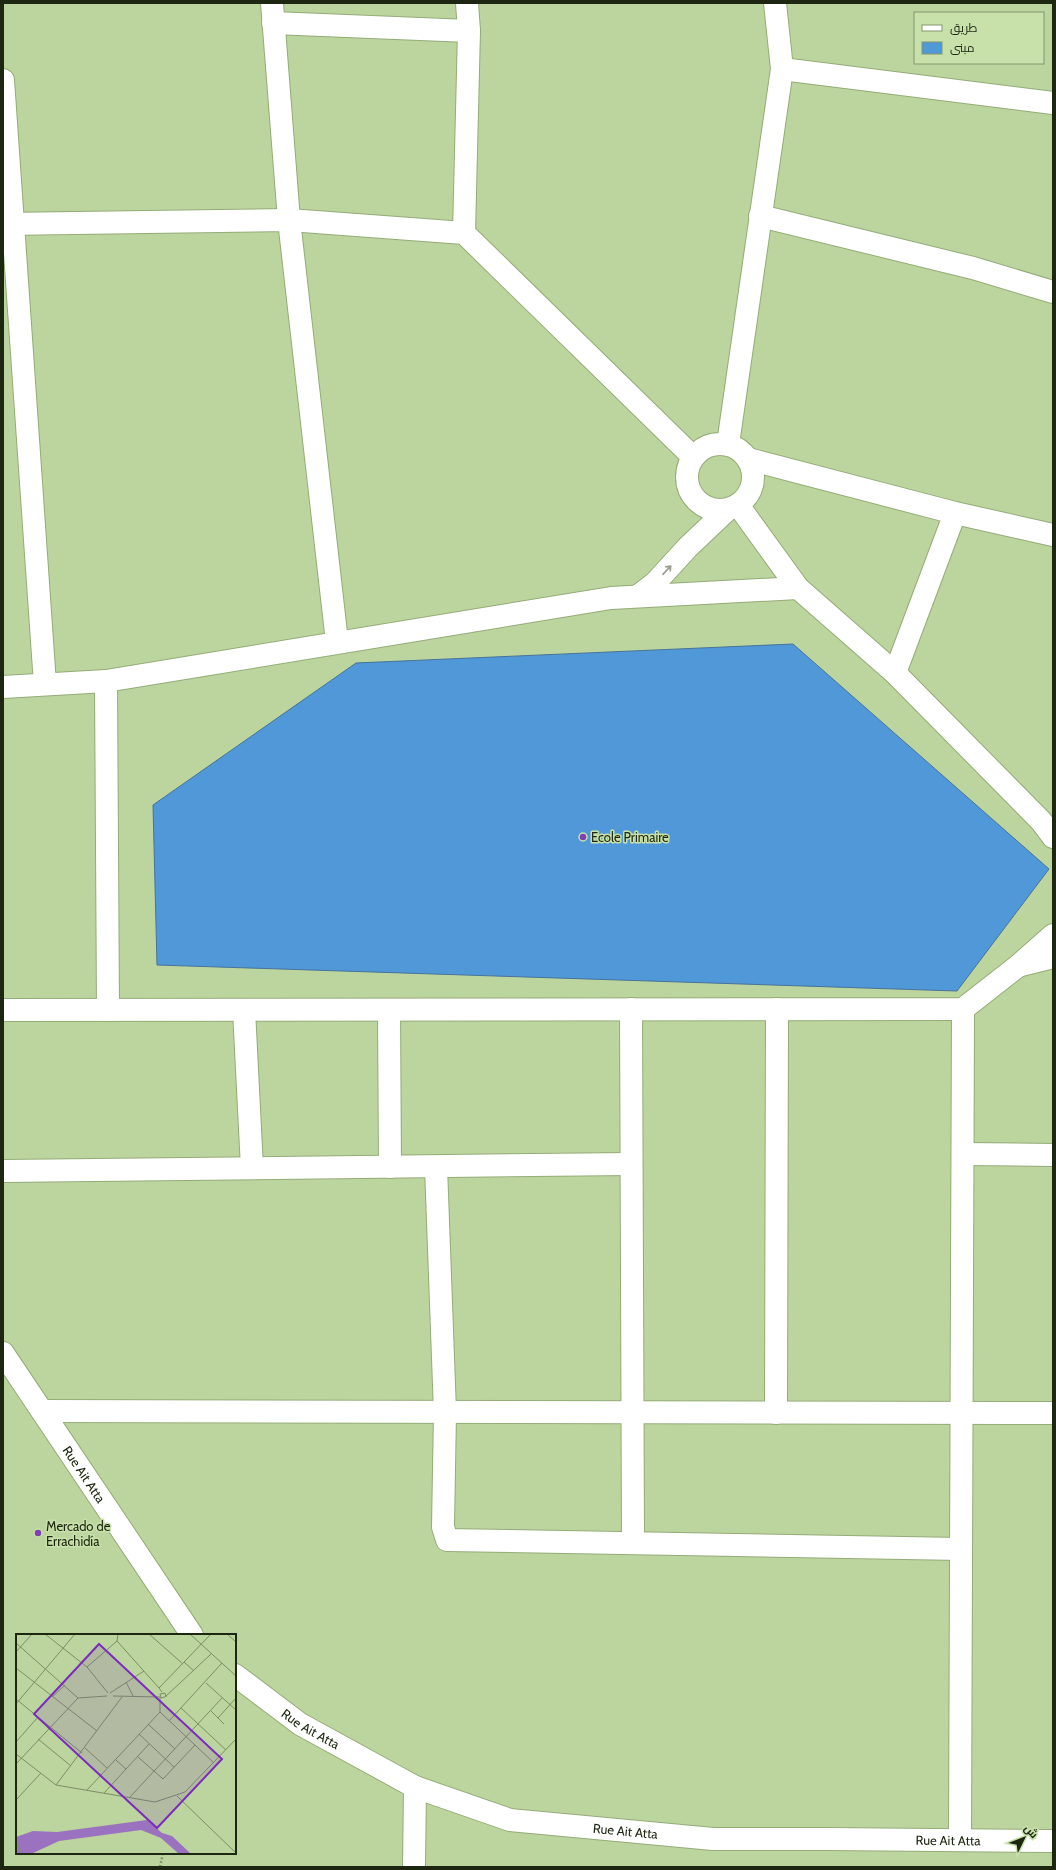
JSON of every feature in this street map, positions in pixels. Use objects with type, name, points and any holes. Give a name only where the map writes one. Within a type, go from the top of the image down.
[{"type":"street","points":[[464,233],[469,31],[468,3]]},
{"type":"street","points":[[728,444],[782,69],[775,3]]},
{"type":"street","points":[[337,642],[289,220],[273,13],[469,31]]},
{"type":"street","points":[[782,69],[1053,103]]},
{"type":"street","points":[[3,80],[8,224],[45,684]]},
{"type":"street","points":[[760,216],[972,268],[1053,292]]},
{"type":"street","points":[[8,224],[289,220],[464,233],[693,457]]},
{"type":"street","points":[[638,596],[655,583],[688,547],[732,508],[748,496],[753,484],[753,472],[748,459],[740,450],[728,444],[715,444],[703,448],[693,457],[688,468],[687,480],[691,492],[697,501],[706,507],[716,510],[732,508]]},
{"type":"street","points":[[748,459],[956,513],[1053,535]]},
{"type":"street","points":[[732,508],[798,588],[895,673],[1049,829]]},
{"type":"street","points":[[895,673],[956,513]]},
{"type":"street","points":[[3,687],[106,681],[611,598],[798,588]]},
{"type":"street","points":[[106,681],[108,1010]]},
{"type":"street","points":[[3,1010],[963,1009],[1018,966],[1053,935]]},
{"type":"street","points":[[1018,966],[1053,958]]},
{"type":"street","points":[[631,1009],[633,1543]]},
{"type":"street","points":[[776,1413],[777,1009]]},
{"type":"street","points":[[960,1839],[963,1009]]},
{"type":"street","points":[[244,1010],[252,1168]]},
{"type":"street","points":[[389,1010],[390,1167]]},
{"type":"street","points":[[963,1154],[1053,1155]]},
{"type":"street","points":[[3,1171],[632,1164]]},
{"type":"street","points":[[436,1166],[445,1412],[443,1527],[447,1540],[961,1549]]},
{"type":"street","name":"Rue Ait Atta","points":[[3,1353],[191,1634]]},
{"type":"street","points":[[42,1412],[1053,1413]]},
{"type":"street","name":"Rue Ait Atta","points":[[236,1676],[300,1724],[415,1787],[510,1820],[713,1839],[960,1839],[1053,1841]]},
{"type":"street","points":[[414,1867],[415,1787]]},
{"type":"path","points":[[160,1867],[163,1854]]},
{"type":"building","name":"Ecole Primaire","points":[[793,644],[1049,869],[957,991],[157,965],[153,805],[356,663]]},
{"type":"place","name":"Ecole Primaire","points":[[583,837]]},
{"type":"place","name":"Mercado de Errachidía","points":[[38,1533]]}]
